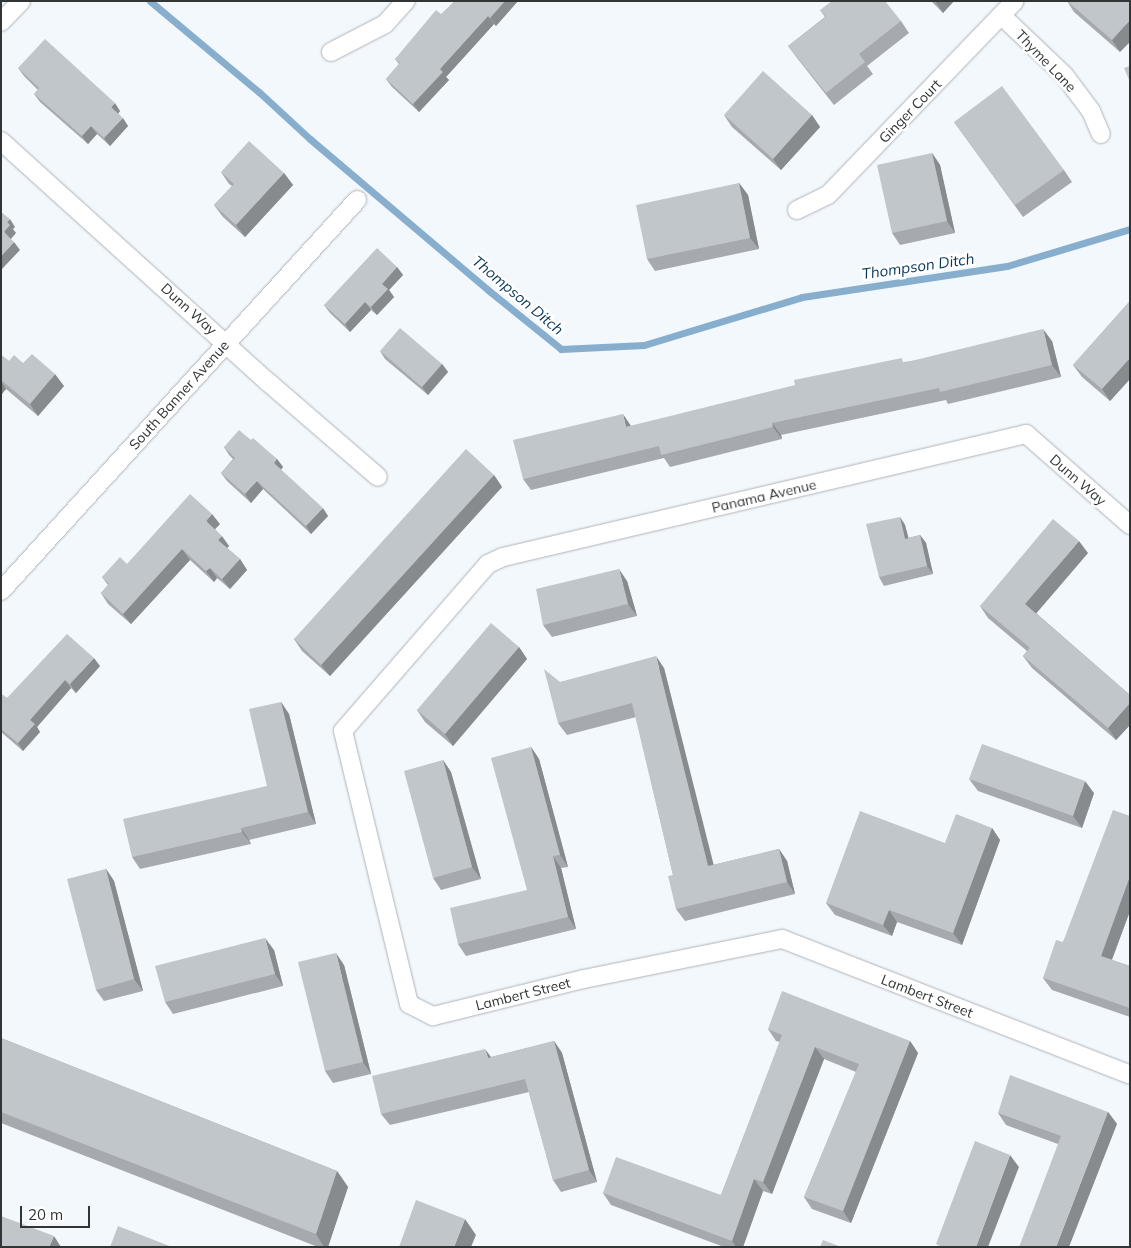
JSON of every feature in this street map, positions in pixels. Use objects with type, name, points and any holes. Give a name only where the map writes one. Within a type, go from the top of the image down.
[{"type":"street","points":[[1,22],[20,1]]},
{"type":"street","points":[[331,52],[385,24],[406,1]]},
{"type":"street","name":"Ginger Court","points":[[797,210],[828,195],[1015,1]]},
{"type":"street","name":"Thyme Lane","points":[[1002,16],[1064,75],[1091,111],[1101,134]]},
{"type":"street","name":"Dunn Way","points":[[1,141],[268,382],[378,477]]},
{"type":"street","name":"South Banner Avenue","points":[[1,591],[357,200]]},
{"type":"street","name":"Dunn Way","points":[[1026,434],[1130,525]]},
{"type":"street","name":"Panama Avenue","points":[[503,557],[1026,434]]},
{"type":"street","name":"Lambert Street","points":[[503,557],[488,564],[343,731],[409,1004],[433,1016],[584,978],[782,939],[1130,1075]]},
{"type":"building","points":[[455,1],[505,1],[490,18],[488,16],[440,69],[443,72],[413,104],[386,79],[400,63],[395,59],[436,10],[441,14]]},
{"type":"building","points":[[832,1],[885,1],[901,21],[859,54],[865,62],[826,93],[788,46],[826,17],[820,10]]},
{"type":"building","points":[[1067,1],[1130,1],[1130,20],[1112,40]]},
{"type":"building","points":[[45,39],[115,103],[111,107],[123,118],[104,138],[91,126],[82,136],[34,94],[39,88],[18,68]]},
{"type":"building","points":[[1130,66],[1130,82],[1124,68]]},
{"type":"building","points":[[763,71],[812,115],[773,159],[724,115]]},
{"type":"building","points":[[1002,86],[1064,170],[1015,205],[954,122]]},
{"type":"building","points":[[249,141],[284,173],[236,225],[214,205],[234,184],[221,172]]},
{"type":"building","points":[[932,153],[947,221],[892,233],[877,165]]},
{"type":"building","points":[[739,183],[750,238],[647,259],[636,205]]},
{"type":"building","points":[[1,212],[10,219],[7,222],[10,225],[4,232],[14,242],[1,256]]},
{"type":"building","points":[[377,248],[397,267],[382,284],[388,289],[371,307],[365,302],[345,324],[324,305]]},
{"type":"building","points":[[1130,301],[1130,358],[1102,389],[1073,365]]},
{"type":"building","points":[[400,328],[442,364],[422,387],[380,351]]},
{"type":"building","points":[[1043,329],[1052,365],[940,392],[939,388],[772,423],[773,427],[661,455],[659,446],[523,479],[513,440],[623,414],[626,427],[795,385],[794,380],[902,358],[903,363]]},
{"type":"building","points":[[32,354],[55,374],[30,404],[1,380],[1,355],[9,361],[14,355],[23,363]]},
{"type":"building","points":[[239,430],[251,440],[253,438],[277,459],[274,463],[323,508],[306,526],[257,481],[245,494],[221,473],[235,458],[224,447]]},
{"type":"building","points":[[466,449],[494,475],[321,665],[294,639]]},
{"type":"building","points":[[190,494],[212,514],[206,521],[222,536],[218,540],[240,559],[222,579],[210,568],[206,571],[182,549],[123,614],[101,593],[109,584],[102,577],[120,557],[127,564]]},
{"type":"building","points":[[900,517],[905,539],[920,535],[927,566],[879,577],[866,524]]},
{"type":"building","points":[[1053,519],[1079,541],[1025,604],[1130,695],[1130,703],[1108,728],[1023,656],[1030,648],[980,606]]},
{"type":"building","points":[[619,569],[628,604],[543,625],[536,589]]},
{"type":"building","points":[[491,623],[519,647],[445,734],[417,710]]},
{"type":"building","points":[[67,634],[94,658],[70,684],[65,680],[30,720],[35,724],[18,743],[1,729],[1,694],[7,698]]},
{"type":"building","points":[[656,656],[708,866],[779,849],[787,882],[676,909],[668,876],[673,875],[632,703],[558,723],[544,669],[560,682]]},
{"type":"building","points":[[281,702],[308,812],[241,828],[242,832],[132,857],[123,819],[267,786],[249,709]]},
{"type":"building","points":[[982,744],[1085,781],[1073,816],[969,779]]},
{"type":"building","points":[[531,747],[560,855],[553,856],[568,917],[458,944],[450,908],[527,890],[491,758]]},
{"type":"building","points":[[443,760],[472,867],[433,878],[404,771]]},
{"type":"building","points":[[1113,810],[1130,816],[1130,876],[1101,956],[1130,966],[1130,1008],[1043,978],[1056,940],[1063,942]]},
{"type":"building","points":[[860,811],[945,843],[956,814],[992,828],[953,933],[889,910],[883,925],[826,903]]},
{"type":"building","points":[[106,869],[134,979],[96,990],[67,879]]},
{"type":"building","points":[[265,938],[275,974],[165,1002],[155,966]]},
{"type":"building","points":[[336,953],[363,1062],[325,1071],[298,962]]},
{"type":"building","points":[[782,991],[910,1041],[843,1211],[804,1197],[859,1064],[815,1047],[763,1182],[754,1179],[732,1241],[603,1193],[616,1157],[721,1195],[782,1035],[768,1029]]},
{"type":"building","points":[[1,1038],[337,1171],[316,1234],[1,1112]]},
{"type":"building","points":[[554,1041],[589,1170],[553,1180],[525,1079],[381,1114],[372,1076],[485,1049],[488,1058]]},
{"type":"building","points":[[1010,1075],[1108,1112],[1056,1247],[1019,1247],[1061,1136],[998,1113]]},
{"type":"building","points":[[975,1141],[1010,1155],[976,1247],[942,1247],[936,1244]]},
{"type":"building","points":[[416,1200],[465,1219],[454,1247],[399,1247]]},
{"type":"building","points":[[1,1216],[54,1236],[49,1247],[1,1247]]},
{"type":"building","points":[[118,1226],[172,1247],[110,1247]]},
{"type":"building","points":[[823,1240],[841,1247],[820,1247]]},
{"type":"waterway","name":"Thompson Ditch","points":[[150,1],[259,92],[310,139],[488,290],[561,349],[644,345],[802,297],[1007,266],[1130,229]]}]
